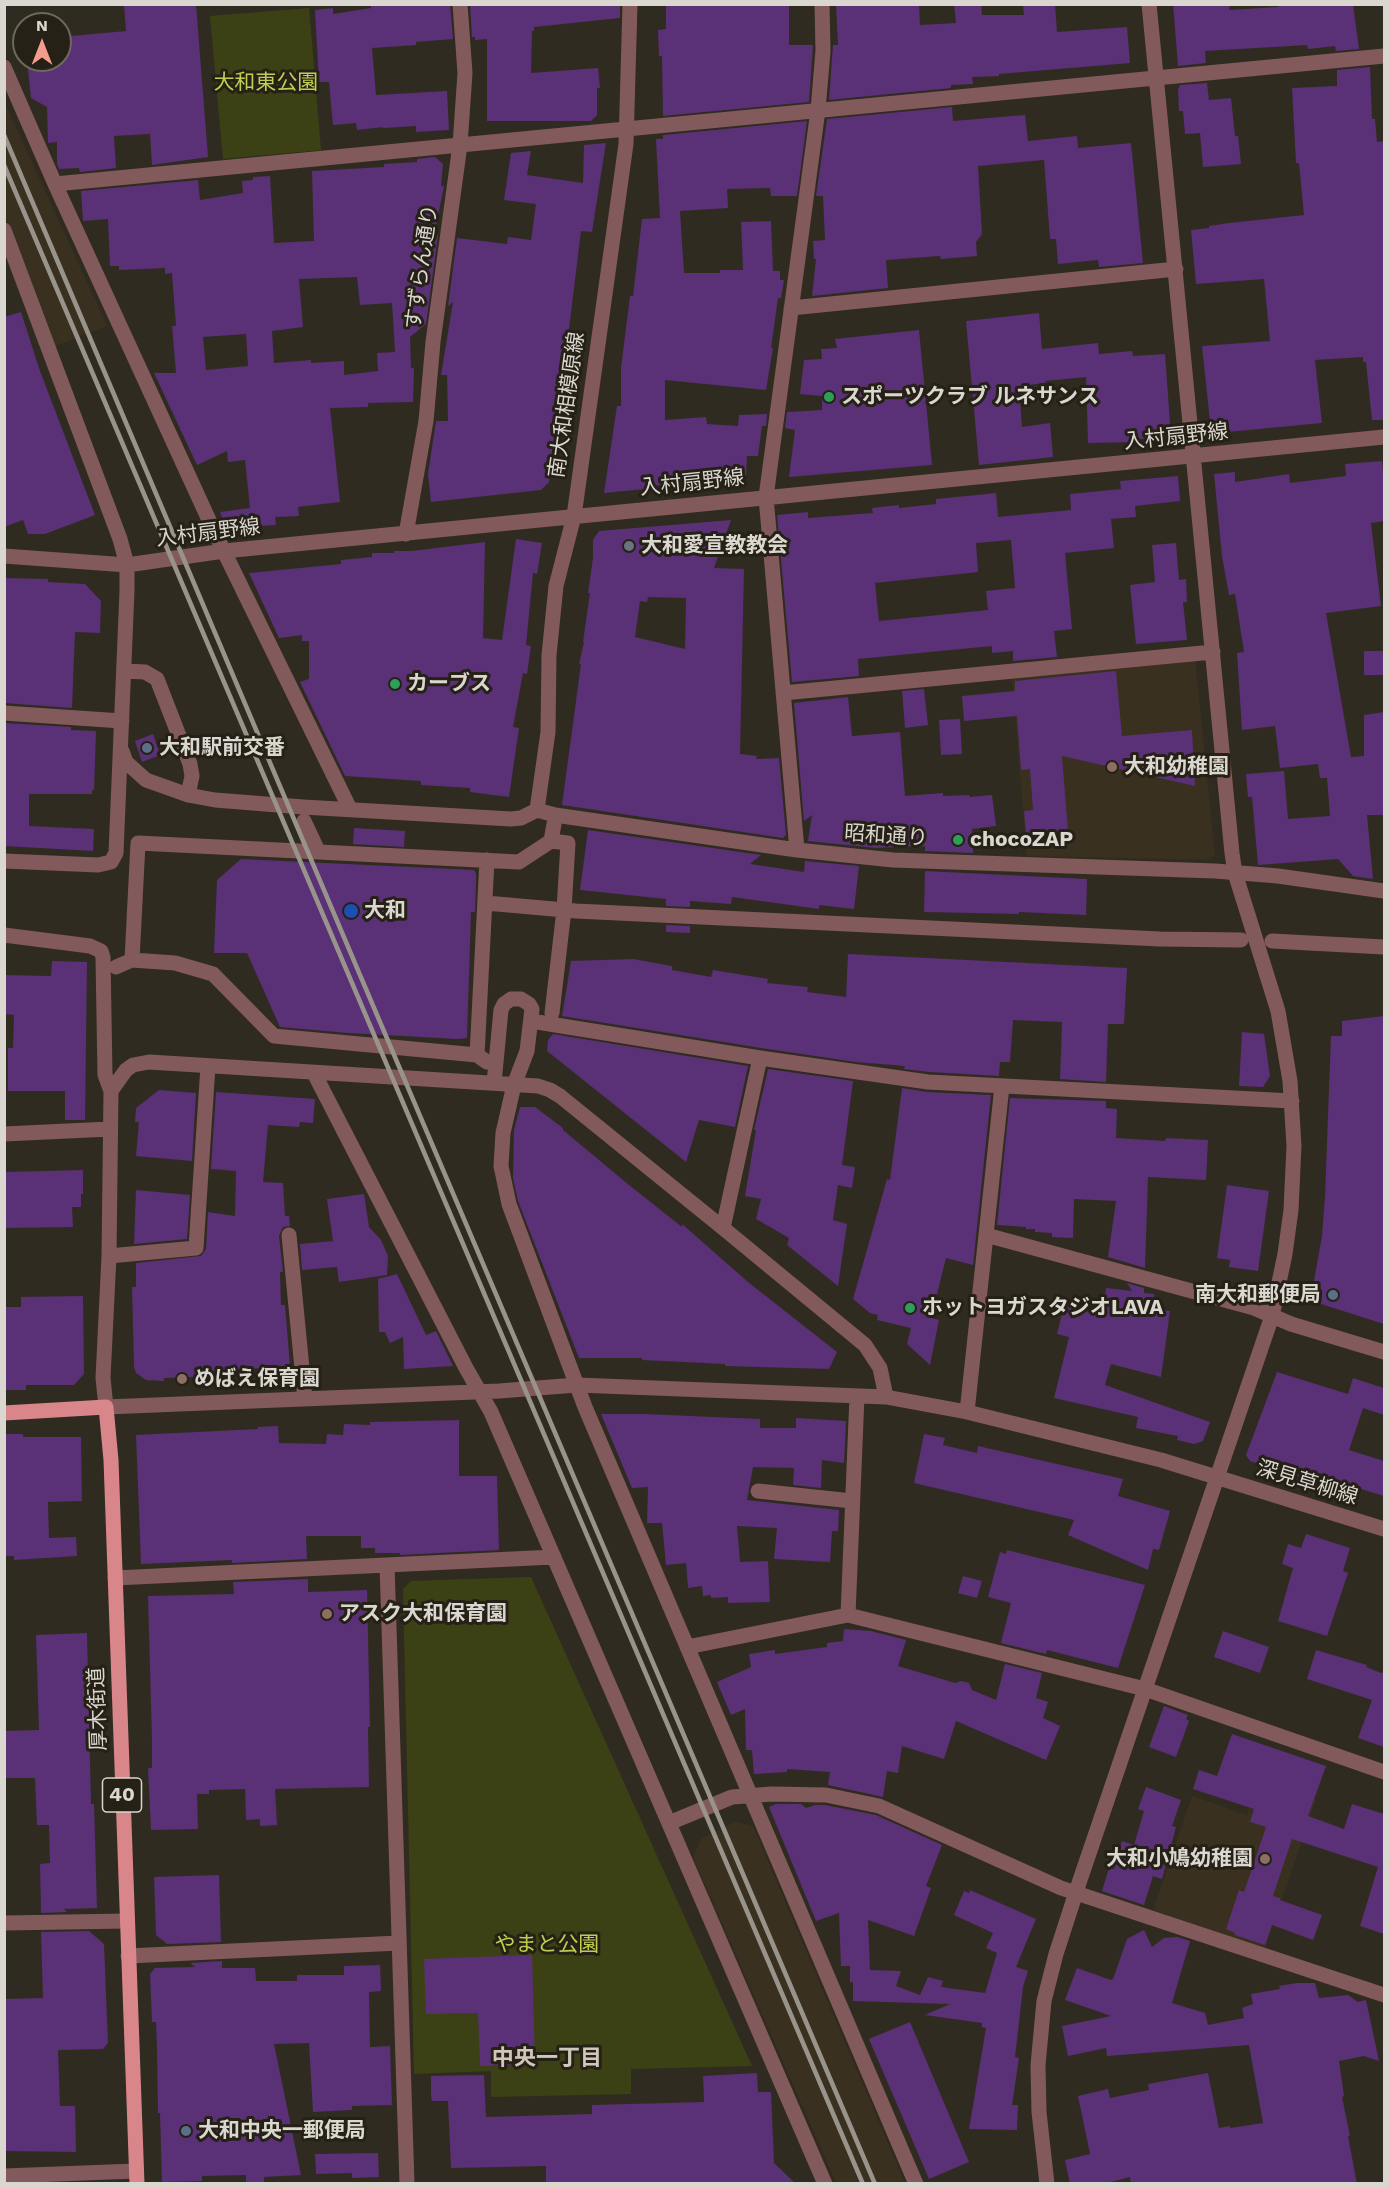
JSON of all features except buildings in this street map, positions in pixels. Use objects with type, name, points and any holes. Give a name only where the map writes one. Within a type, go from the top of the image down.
[{"type":"main road","points":[[4,1413],[106,1407]]},
{"type":"main road","name":"厚木街道","points":[[106,1407],[111,1460],[136,2177]]},
{"type":"street","name":"すずらん通り","points":[[406,534],[426,421],[433,342],[459,145],[465,73],[460,4]]},
{"type":"street","name":"南大和相模原線","points":[[537,810],[548,732],[549,655],[556,586],[574,516],[627,129],[630,4]]},
{"type":"street","points":[[797,850],[766,497],[818,110],[823,51],[822,4]]},
{"type":"street","points":[[1047,2184],[1038,2112],[1038,2065],[1044,2001],[1056,1954],[1076,1893],[1272,1316],[1285,1254],[1291,1210],[1294,1146],[1292,1101],[1278,1011],[1235,873],[1229,830],[1149,4]]},
{"type":"street","points":[[54,184],[1384,56]]},
{"type":"street","points":[[4,67],[54,184],[224,551],[350,809]]},
{"type":"street","points":[[4,230],[120,539],[127,565],[122,752],[118,775],[116,853],[111,862],[98,865],[4,861]]},
{"type":"street","points":[[791,308],[1176,269]]},
{"type":"street","name":"入村扇野線","points":[[4,556],[127,565],[224,551],[1384,437]]},
{"type":"street","points":[[783,693],[1213,652]]},
{"type":"street","points":[[124,671],[145,672],[157,679],[190,764],[192,776],[188,795]]},
{"type":"street","points":[[4,713],[122,721]]},
{"type":"street","points":[[122,752],[126,762],[146,780],[188,795],[226,801],[511,819],[521,818],[537,810]]},
{"type":"street","name":"昭和通り","points":[[537,810],[555,815],[797,850],[893,860],[1116,866],[1235,873],[1278,876],[1384,891]]},
{"type":"street","points":[[304,821],[318,852]]},
{"type":"street","points":[[551,841],[554,824]]},
{"type":"street","points":[[132,960],[138,843],[519,862],[551,841],[568,843],[564,910],[552,1013]]},
{"type":"street","points":[[116,968],[132,960],[175,963],[213,974],[274,1036],[482,1059],[487,860]]},
{"type":"street","points":[[486,903],[564,910],[1160,939],[1241,940]]},
{"type":"street","points":[[4,936],[90,946],[101,951],[105,968],[105,1075],[111,1091],[109,1256],[104,1378],[106,1407]]},
{"type":"street","points":[[1272,941],[1384,947]]},
{"type":"street","points":[[495,1083],[501,1010],[504,1004],[511,999],[521,999],[530,1004],[532,1010],[527,1051],[514,1084],[503,1133],[501,1166],[509,1204],[577,1385],[916,2184]]},
{"type":"street","points":[[531,1021],[928,1082],[1292,1101]]},
{"type":"street","points":[[723,1228],[760,1058]]},
{"type":"street","points":[[111,1091],[126,1070],[140,1062],[538,1086],[560,1096],[865,1346],[880,1368],[886,1396]]},
{"type":"street","points":[[109,1256],[196,1248],[207,1066]]},
{"type":"street","points":[[314,1072],[491,1412],[825,2184]]},
{"type":"street","points":[[967,1412],[1002,1086]]},
{"type":"street","points":[[4,1134],[110,1129]]},
{"type":"street","points":[[986,1234],[1254,1308],[1291,1324],[1384,1352]]},
{"type":"street","points":[[289,1235],[305,1399]]},
{"type":"street","name":"深見草柳線","points":[[106,1407],[577,1385],[886,1396],[967,1412],[1161,1460],[1384,1529]]},
{"type":"street","points":[[848,1616],[857,1396]]},
{"type":"street","points":[[758,1491],[852,1501]]},
{"type":"street","points":[[115,1578],[554,1557]]},
{"type":"street","points":[[387,1565],[407,2184]]},
{"type":"street","points":[[687,1647],[848,1616],[1145,1689],[1384,1772]]},
{"type":"street","points":[[669,1823],[732,1797],[772,1794],[826,1795],[879,1806],[1053,1885],[1384,1995]]},
{"type":"street","points":[[4,1923],[127,1921]]},
{"type":"street","points":[[128,1956],[399,1943]]},
{"type":"street","points":[[4,2176],[136,2177]]},
{"type":"shaded area","points":[[4,101],[107,326],[53,347],[5,216]]},
{"type":"shaded area","name":"大和幼稚園","points":[[1195,659],[1215,855],[1209,860],[1027,856],[1012,678]]},
{"type":"shaded area","points":[[1259,1780],[1316,1800],[1265,1948],[1153,1910],[1192,1796],[1247,1815]]},
{"type":"shaded area","points":[[735,1822],[753,1826],[905,2183],[836,2183],[693,1857],[702,1838]]},
{"type":"green space","name":"大和東公園","points":[[309,8],[321,150],[223,159],[210,16]]},
{"type":"green space","name":"やまと公園","points":[[531,1577],[752,2066],[631,2069],[631,2094],[491,2097],[491,2071],[414,2074],[403,1589],[411,1581]]},
{"type":"railway","points":[[4,135],[875,2184]]},
{"type":"railway","points":[[4,165],[863,2184]]},
{"type":"place","name":"スポーツクラブ ルネサンス","points":[[829,397]]},
{"type":"place","name":"大和愛宣教教会","points":[[629,546]]},
{"type":"place","name":"カーブス","points":[[395,684]]},
{"type":"place","name":"大和駅前交番","points":[[147,748]]},
{"type":"place","name":"大和幼稚園","points":[[1112,767]]},
{"type":"place","name":"chocoZAP","points":[[958,840]]},
{"type":"place","name":"大和","points":[[351,911]]},
{"type":"place","name":"南大和郵便局","points":[[1333,1295]]},
{"type":"place","name":"ホットヨガスタジオLAVA","points":[[910,1308]]},
{"type":"place","name":"めばえ保育園","points":[[182,1379]]},
{"type":"place","name":"アスク大和保育園","points":[[327,1614]]},
{"type":"place","name":"大和小鳩幼稚園","points":[[1265,1859]]},
{"type":"place","name":"大和中央一郵便局","points":[[186,2131]]},
{"type":"district","name":"中央一丁目","points":[[547,2059]]}]
